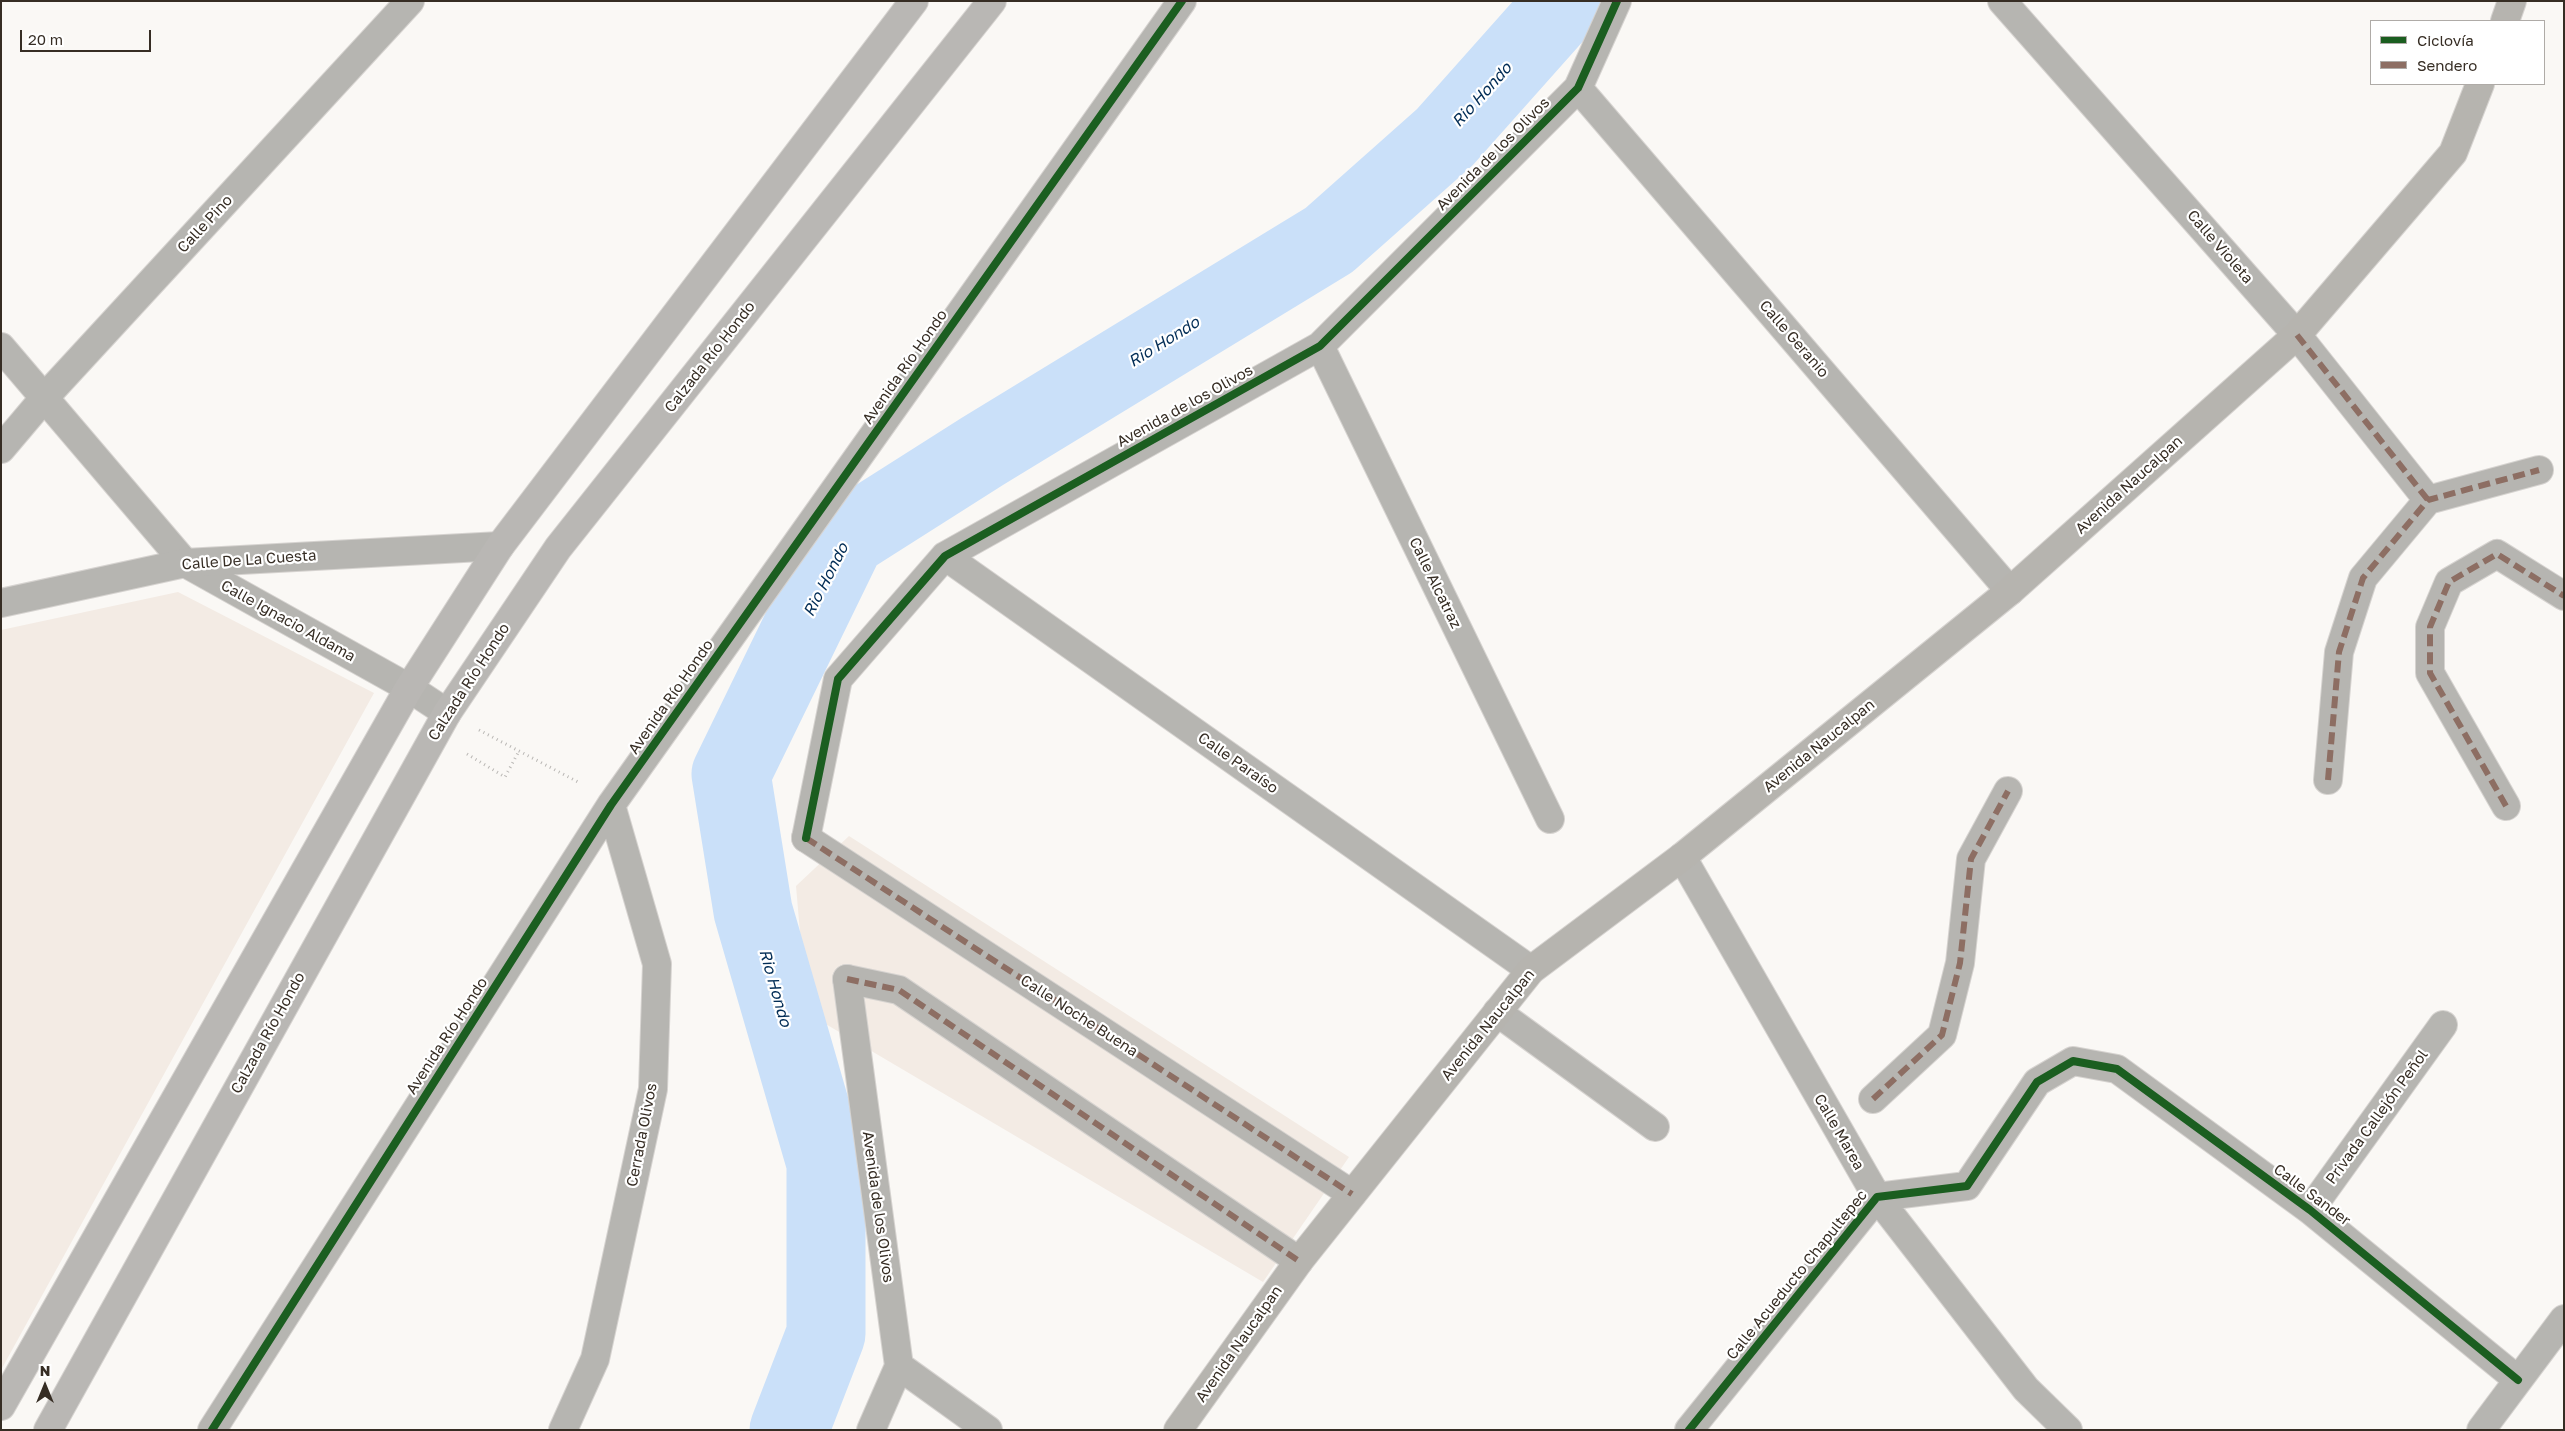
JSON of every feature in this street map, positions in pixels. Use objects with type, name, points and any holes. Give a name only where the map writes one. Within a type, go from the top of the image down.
[{"type":"main road","points":[[1,1406],[409,688],[500,546],[914,1]]},
{"type":"main road","name":"Calzada Río Hondo","points":[[48,1430],[446,713],[558,548],[992,1]]},
{"type":"main road","name":"Avenida Naucalpan","points":[[1178,1430],[1298,1261],[1531,970],[1682,856],[2010,591],[2297,335],[2453,153],[2480,85]]},
{"type":"street","name":"Calle Pino","points":[[1,449],[45,397],[410,1]]},
{"type":"street","name":"Avenida Río Hondo","points":[[212,1430],[611,805],[1182,1]]},
{"type":"street","name":"Avenida de los Olivos","points":[[806,838],[838,679],[945,556],[1320,346],[1578,88],[1617,1]]},
{"type":"street","name":"Calle Violeta","points":[[2002,1],[2297,335],[2428,500]]},
{"type":"street","name":"Calle Geranio","points":[[1578,88],[2010,591]]},
{"type":"street","name":"Calle Alcatraz","points":[[1320,346],[1550,820]]},
{"type":"street","name":"Calle Ignacio Aldama","points":[[1,347],[184,563],[409,688],[446,713]]},
{"type":"street","points":[[2328,780],[2339,652],[2363,578],[2428,500],[2539,470]]},
{"type":"street","name":"Calle De La Cuesta","points":[[1,603],[184,563],[500,546]]},
{"type":"street","points":[[2506,806],[2430,673],[2430,627],[2449,582],[2497,554],[2564,596]]},
{"type":"street","name":"Calle Paraíso","points":[[945,556],[1531,970]]},
{"type":"street","points":[[1873,1099],[1942,1035],[1960,963],[1971,860],[2008,791]]},
{"type":"street","name":"Cerrada Olivos","points":[[562,1430],[595,1360],[653,1089],[657,964],[611,805]]},
{"type":"street","name":"Calle Noche Buena","points":[[806,838],[1352,1194]]},
{"type":"street","name":"Calle Marea","points":[[1682,856],[1877,1197],[2026,1389],[2068,1430]]},
{"type":"street","name":"Avenida de los Olivos","points":[[899,1366],[847,979],[899,990],[1298,1261]]},
{"type":"street","points":[[1497,1012],[1655,1127]]},
{"type":"street","name":"Privada Callejón Peñol","points":[[2310,1210],[2443,1025]]},
{"type":"street","name":"Calle Acueducto Chapultepec","points":[[1690,1430],[1877,1197],[1967,1186],[2038,1082],[2073,1062]]},
{"type":"street","name":"Calle Sander","points":[[2073,1062],[2117,1069],[2310,1210],[2518,1380]]},
{"type":"street","points":[[2482,1430],[2564,1319]]},
{"type":"street","points":[[871,1430],[899,1366],[988,1430]]},
{"type":"path","points":[[446,713],[584,785],[611,805]]},
{"type":"shaded area","points":[[178,592],[374,693],[1,1370],[1,630]]},
{"type":"shaded area","points":[[849,836],[1349,1157],[1263,1282],[807,1013],[796,886]]},
{"type":"waterway","name":"Rio Hondo","points":[[789,1430],[826,1334],[826,1163],[753,911],[731,774],[846,538],[983,451],[1329,240],[1445,137],[1566,1]]},
{"type":"marked path","points":[[2297,335],[2428,500]]},
{"type":"marked path","points":[[2328,780],[2339,652],[2363,578],[2428,500],[2539,470]]},
{"type":"marked path","points":[[2506,806],[2430,673],[2430,627],[2449,582],[2497,554],[2564,596]]},
{"type":"marked path","points":[[1873,1099],[1942,1035],[1960,963],[1971,859],[2008,791]]},
{"type":"marked path","points":[[806,838],[1352,1194]]},
{"type":"marked path","points":[[847,979],[899,990],[1299,1261]]},
{"type":"cycle path","points":[[212,1430],[611,805],[1182,1]]},
{"type":"cycle path","points":[[806,838],[838,679],[945,556],[1320,346],[1578,88],[1617,1]]},
{"type":"cycle path","points":[[1689,1430],[1877,1197],[1967,1186],[2037,1082],[2073,1061],[2117,1069],[2310,1210],[2518,1380]]}]
